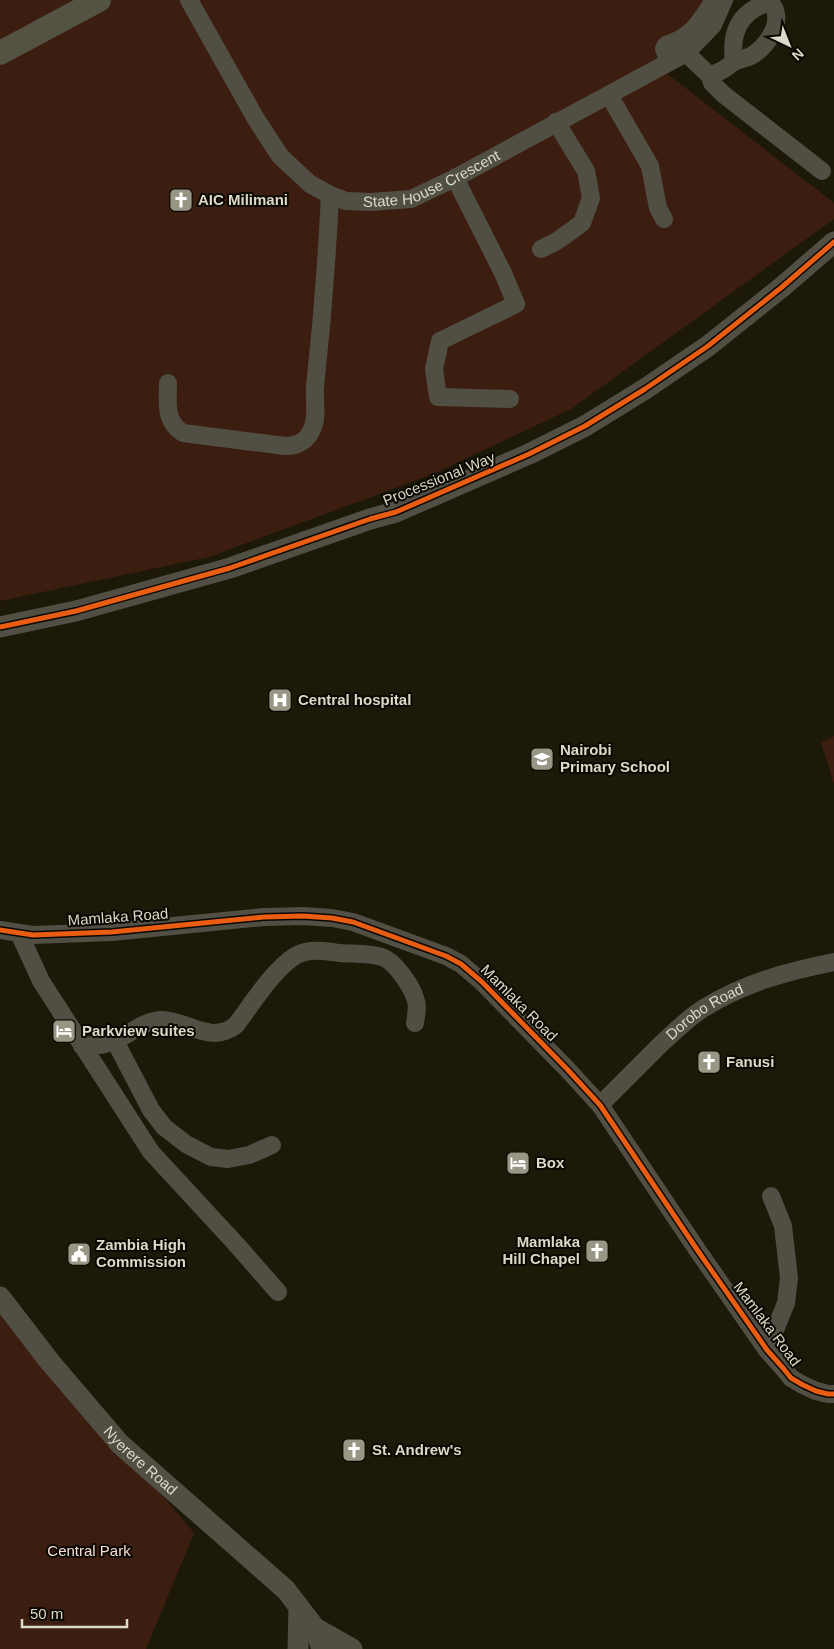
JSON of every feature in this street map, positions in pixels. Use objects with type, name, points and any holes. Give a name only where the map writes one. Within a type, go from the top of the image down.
[{"type":"main road","points":[[0,53],[99,0]]},
{"type":"street","name":"State House Crescent","points":[[189,0],[252,112],[280,156],[310,184],[330,195],[346,201],[371,202],[411,199],[455,178],[686,53],[713,25],[724,0]]},
{"type":"street","points":[[668,62],[664,49],[666,45],[686,37],[702,19],[714,0]]},
{"type":"street","points":[[710,76],[734,62],[753,55],[762,48],[769,39],[775,19],[775,10],[770,1],[757,6],[745,16],[735,30],[732,47],[734,62]]},
{"type":"street","points":[[686,53],[710,76],[712,83],[723,94],[822,170]]},
{"type":"street","points":[[609,95],[650,166],[658,208],[664,219]]},
{"type":"street","points":[[541,248],[557,241],[582,223],[591,198],[586,172],[556,122]]},
{"type":"street","points":[[455,178],[503,273],[516,304],[440,342],[434,369],[438,397],[510,399]]},
{"type":"street","points":[[168,383],[170,420],[175,428],[183,433],[285,446],[293,446],[308,437],[314,425],[315,394],[325,290],[330,195]]},
{"type":"street","name":"Processional Way","points":[[0,627],[76,611],[230,568],[370,519],[396,512],[529,454],[585,426],[645,389],[708,346],[782,287],[834,242]]},
{"type":"street","name":"Mamlaka Road","points":[[0,930],[33,935],[112,932],[274,917],[332,918],[353,922],[434,951],[461,964],[510,1009],[600,1105],[767,1350],[791,1378],[816,1391],[834,1394]]},
{"type":"street","points":[[19,933],[41,982],[151,1152],[278,1292]]},
{"type":"street","points":[[82,1046],[102,1045],[116,1041],[139,1027],[160,1020],[173,1021],[212,1033],[228,1032],[236,1025],[284,965],[304,952],[316,951],[374,956],[389,960],[409,985],[416,999],[415,1023]]},
{"type":"street","name":"Dorobo Road","points":[[600,1105],[683,1023],[703,1008],[764,979],[834,962]]},
{"type":"street","points":[[116,1041],[151,1110],[164,1127],[186,1144],[211,1157],[228,1159],[249,1155],[272,1146]]},
{"type":"street","points":[[767,1350],[786,1303],[789,1278],[783,1226],[771,1196]]},
{"type":"street","name":"Nyerere Road","points":[[0,1297],[50,1362],[120,1444],[286,1590],[315,1628],[322,1649]]},
{"type":"street","points":[[298,1649],[299,1607]]},
{"type":"street","points":[[315,1628],[352,1649]]},
{"type":"green space","points":[[0,0],[719,0],[657,65],[834,203],[834,219],[571,409],[433,474],[209,557],[0,601]]},
{"type":"green space","points":[[834,736],[834,784],[821,743]]},
{"type":"green space","name":"Central Park","points":[[0,1304],[194,1533],[146,1649],[0,1649]]},
{"type":"cycle path","points":[[0,627],[76,611],[230,568],[370,519],[396,512],[529,454],[585,426],[645,389],[708,346],[782,287],[834,242]]},
{"type":"cycle path","points":[[0,930],[33,935],[112,932],[264,917],[303,916],[332,918],[353,922],[446,956],[461,964],[482,982],[600,1105],[767,1350],[791,1378],[816,1391],[834,1394]]},
{"type":"place","name":"AIC Milimani","points":[[181,200]]},
{"type":"place","name":"Central hospital","points":[[280,700]]},
{"type":"place","name":"Nairobi Primary School","points":[[542,759]]},
{"type":"place","name":"Parkview suites","points":[[64,1031]]},
{"type":"place","name":"Fanusi","points":[[709,1062]]},
{"type":"place","name":"Box","points":[[518,1163]]},
{"type":"place","name":"Mamlaka Hill Chapel","points":[[597,1251]]},
{"type":"place","name":"Zambia High Commission","points":[[79,1254]]},
{"type":"place","name":"St. Andrew's","points":[[354,1450]]}]
